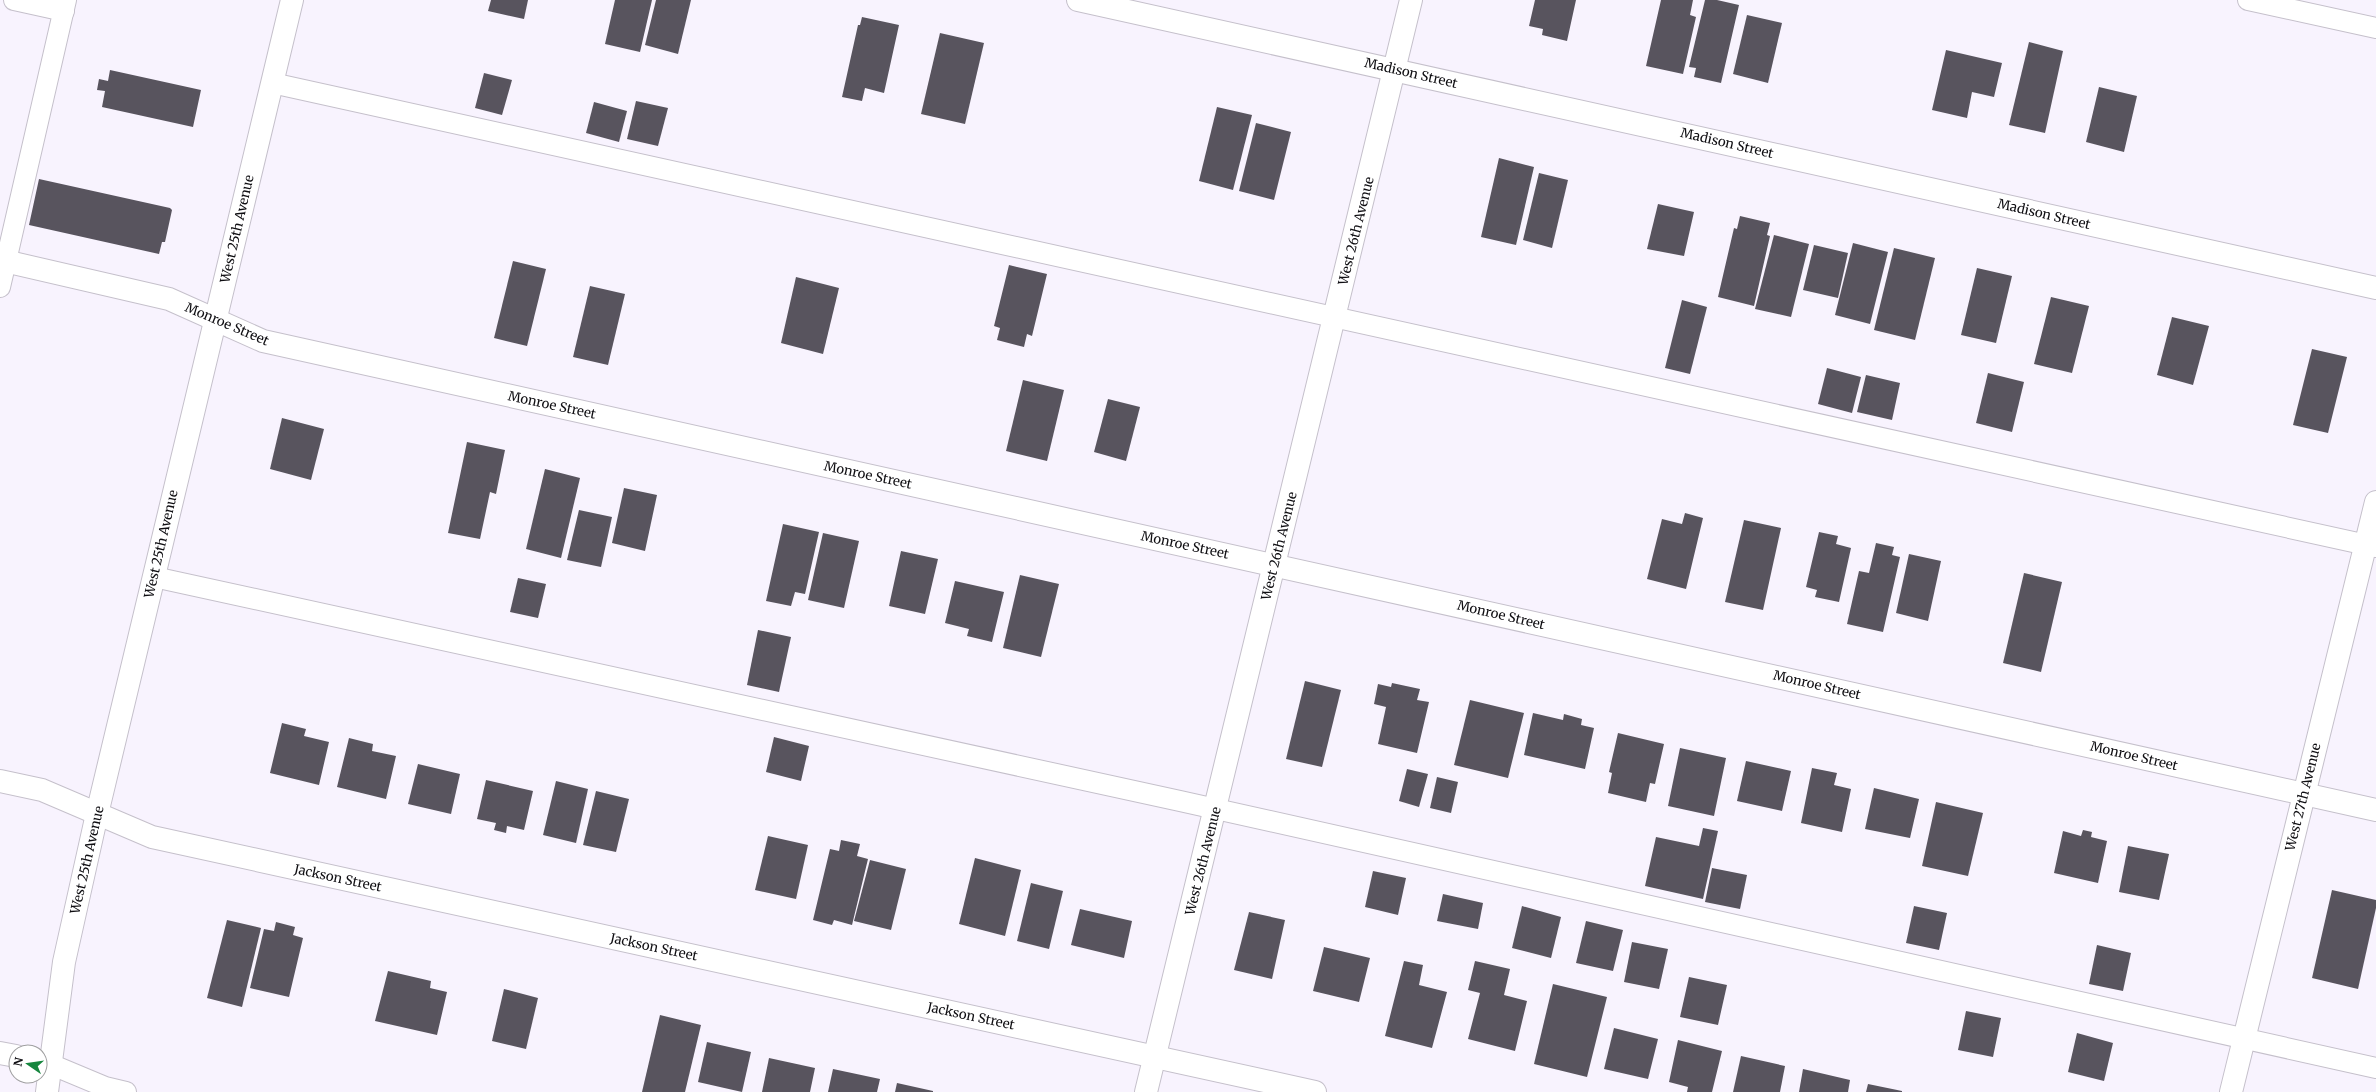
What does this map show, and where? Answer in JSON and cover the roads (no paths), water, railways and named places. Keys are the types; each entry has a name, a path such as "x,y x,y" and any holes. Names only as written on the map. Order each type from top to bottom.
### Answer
{"street":[{"name":"West 25th Avenue","path":"48,1047 64,962 97,814 292,0"},
{"name":"Madison Street","path":"1078,0 1395,69 2376,288"},
{"name":"West 26th Avenue","path":"1146,1092 1411,0"},
{"name":"Monroe Street","path":"3,260 169,299 263,341 277,345 1275,564 2376,810"},
{"name":"West 27th Avenue","path":"2231,1092 2303,794 2371,546 2376,502"},
{"name":"Jackson Street","path":"0,781 42,790 152,837 1315,1092"}],"lane":[{"path":"0,287 3,260 65,5 14,0"},
{"path":"2248,0 2376,28"},
{"path":"272,83 2371,546"},
{"path":"154,576 1215,809 2376,1068"},
{"path":"48,1064 99,1085 126,1092"}]}
